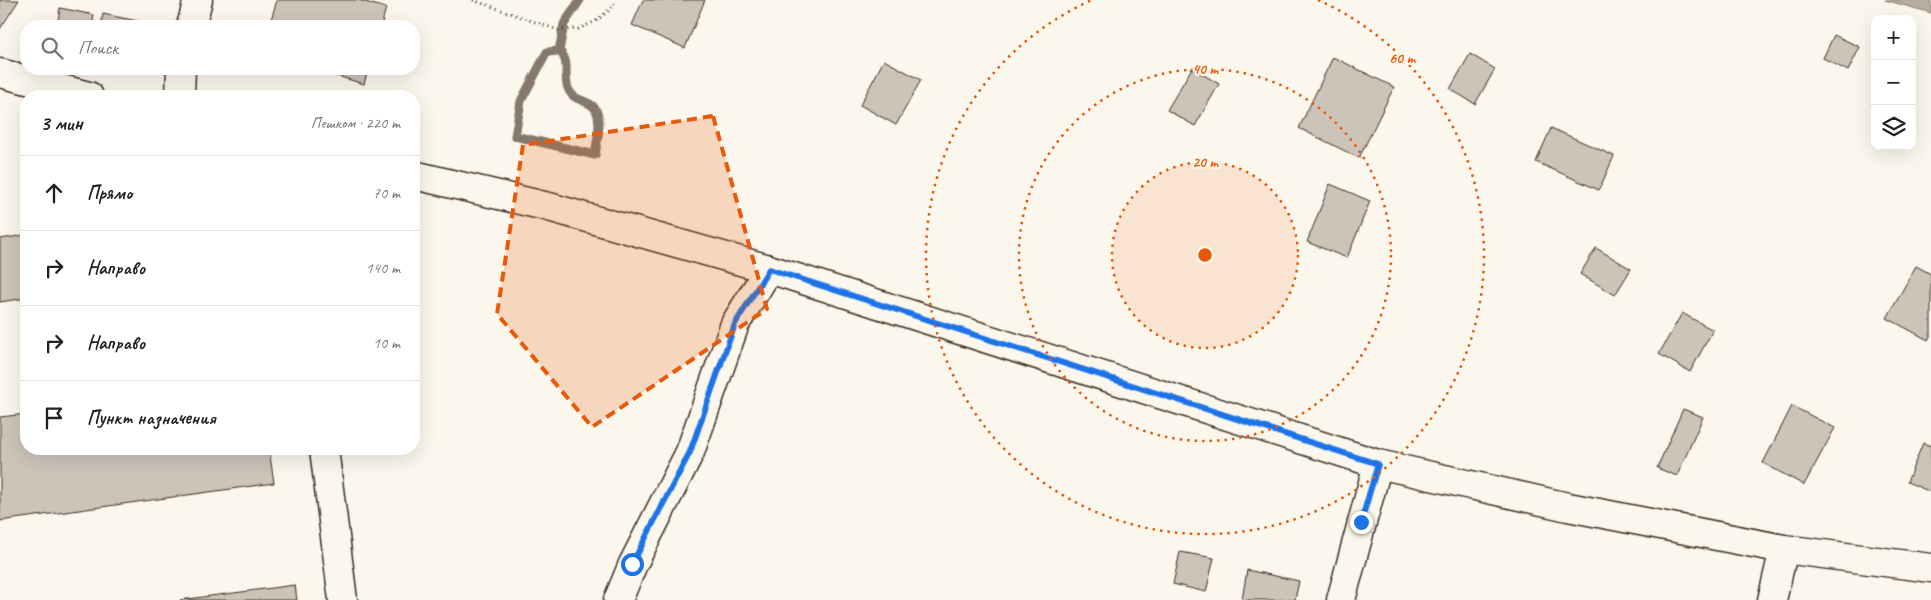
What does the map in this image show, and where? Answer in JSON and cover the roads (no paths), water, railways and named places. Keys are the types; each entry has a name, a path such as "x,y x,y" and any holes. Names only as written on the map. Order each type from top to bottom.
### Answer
{"street":[{"path":"193,20 198,0"},
{"path":"0,73 66,90"},
{"path":"180,90 181,75"},
{"path":"420,176 549,208 769,269 1378,464 1568,507 1784,549 1931,568"},
{"path":"618,600 632,564 690,452 735,324 769,269"},
{"path":"325,455 343,600"},
{"path":"1341,600 1378,464"},
{"path":"1772,600 1784,549"}],"waterway":[{"path":"559,51 564,24 580,0"},
{"path":"559,51 565,59 567,83 570,92 574,97 590,104 597,113 599,127 595,155 515,136 521,101 547,52 559,51"}]}
